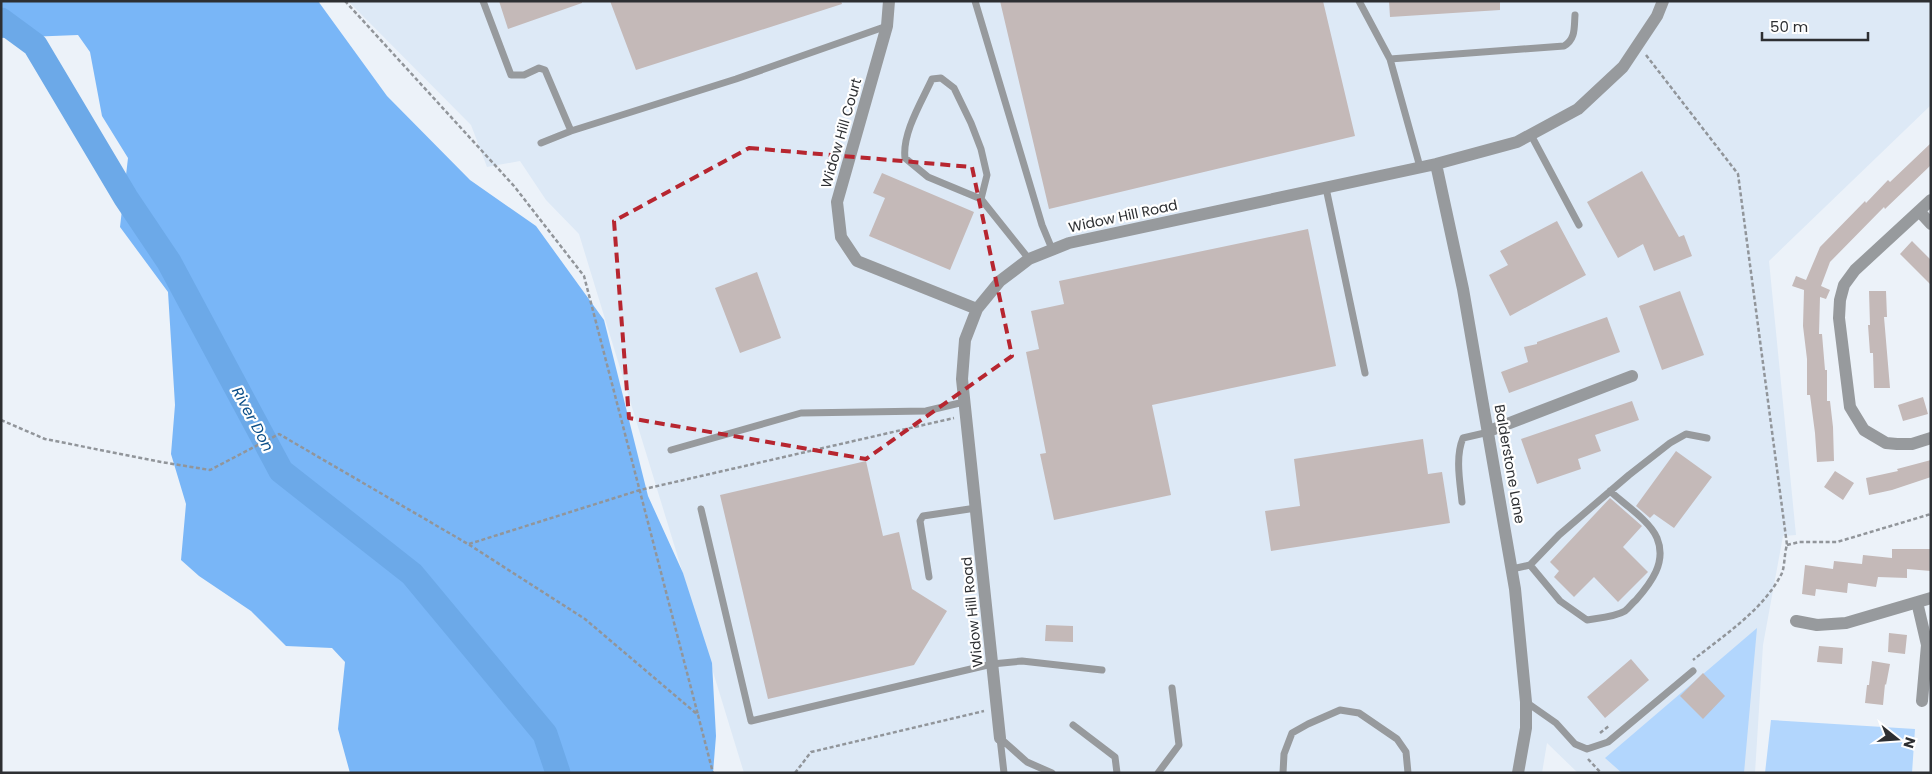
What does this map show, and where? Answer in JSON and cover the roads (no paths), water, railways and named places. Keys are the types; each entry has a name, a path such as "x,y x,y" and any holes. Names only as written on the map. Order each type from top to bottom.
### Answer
{"street":[{"name":"Widow Hill Court","path":"889,1 887,26 837,202 841,237 857,261 977,309"},
{"name":"Widow Hill Road","path":"1000,738 962,380 965,340 977,309 1000,281 1029,259 1068,242 1436,164 1518,142 1578,109 1623,67 1657,16 1663,1"},
{"name":"Balderstone Lane","path":"1436,164 1463,289 1512,569 1526,702 1526,728 1518,773"},
{"path":"1931,200 1855,270 1844,285 1840,300 1839,318 1850,407 1864,430 1875,438 1892,444 1912,444 1931,438"},
{"path":"1919,211 1931,224"},
{"path":"1489,432 1632,376"},
{"path":"1796,621 1816,625 1846,623 1931,598"},
{"path":"1917,602 1927,645 1922,701"}],"lane":[{"path":"483,1 511,75 524,75 539,68 545,70 571,131"},
{"path":"974,1 1042,225 1052,249"},
{"path":"1359,1 1390,59 1420,167"},
{"path":"1390,59 1564,46 1571,42 1574,35 1575,15"},
{"path":"541,143 571,131 736,79 887,26"},
{"path":"981,199 987,174 981,148 972,123 954,88 941,78 932,79 908,132 904,149 905,158 928,177 981,199 1029,259"},
{"path":"1531,135 1580,225"},
{"path":"1326,188 1365,373"},
{"path":"671,450 801,414 926,411 964,402"},
{"path":"1462,502 1460,445 1463,438 1489,432"},
{"path":"1512,569 1530,565 1560,535 1670,443 1686,434 1707,438"},
{"path":"1530,565 1560,601 1587,620 1625,611 1650,585 1659,566 1660,547 1656,536 1649,526 1610,492"},
{"path":"929,577 920,521 923,516 976,508"},
{"path":"701,509 751,721 992,664 1022,661 1102,670"},
{"path":"1526,702 1556,723 1575,744 1587,749 1608,742 1693,671"},
{"path":"1158,773 1179,745 1172,688"},
{"path":"1283,773 1284,754 1292,733 1340,710 1359,712 1398,739 1406,752 1408,773"},
{"path":"1073,725 1115,757 1117,773"},
{"path":"1000,738 1004,773"},
{"path":"1000,738 1027,762 1052,773"}],"waterway":[{"name":"River Don","path":"1,20 35,45 126,198 169,262 281,471 412,574 545,734 558,773"}]}
